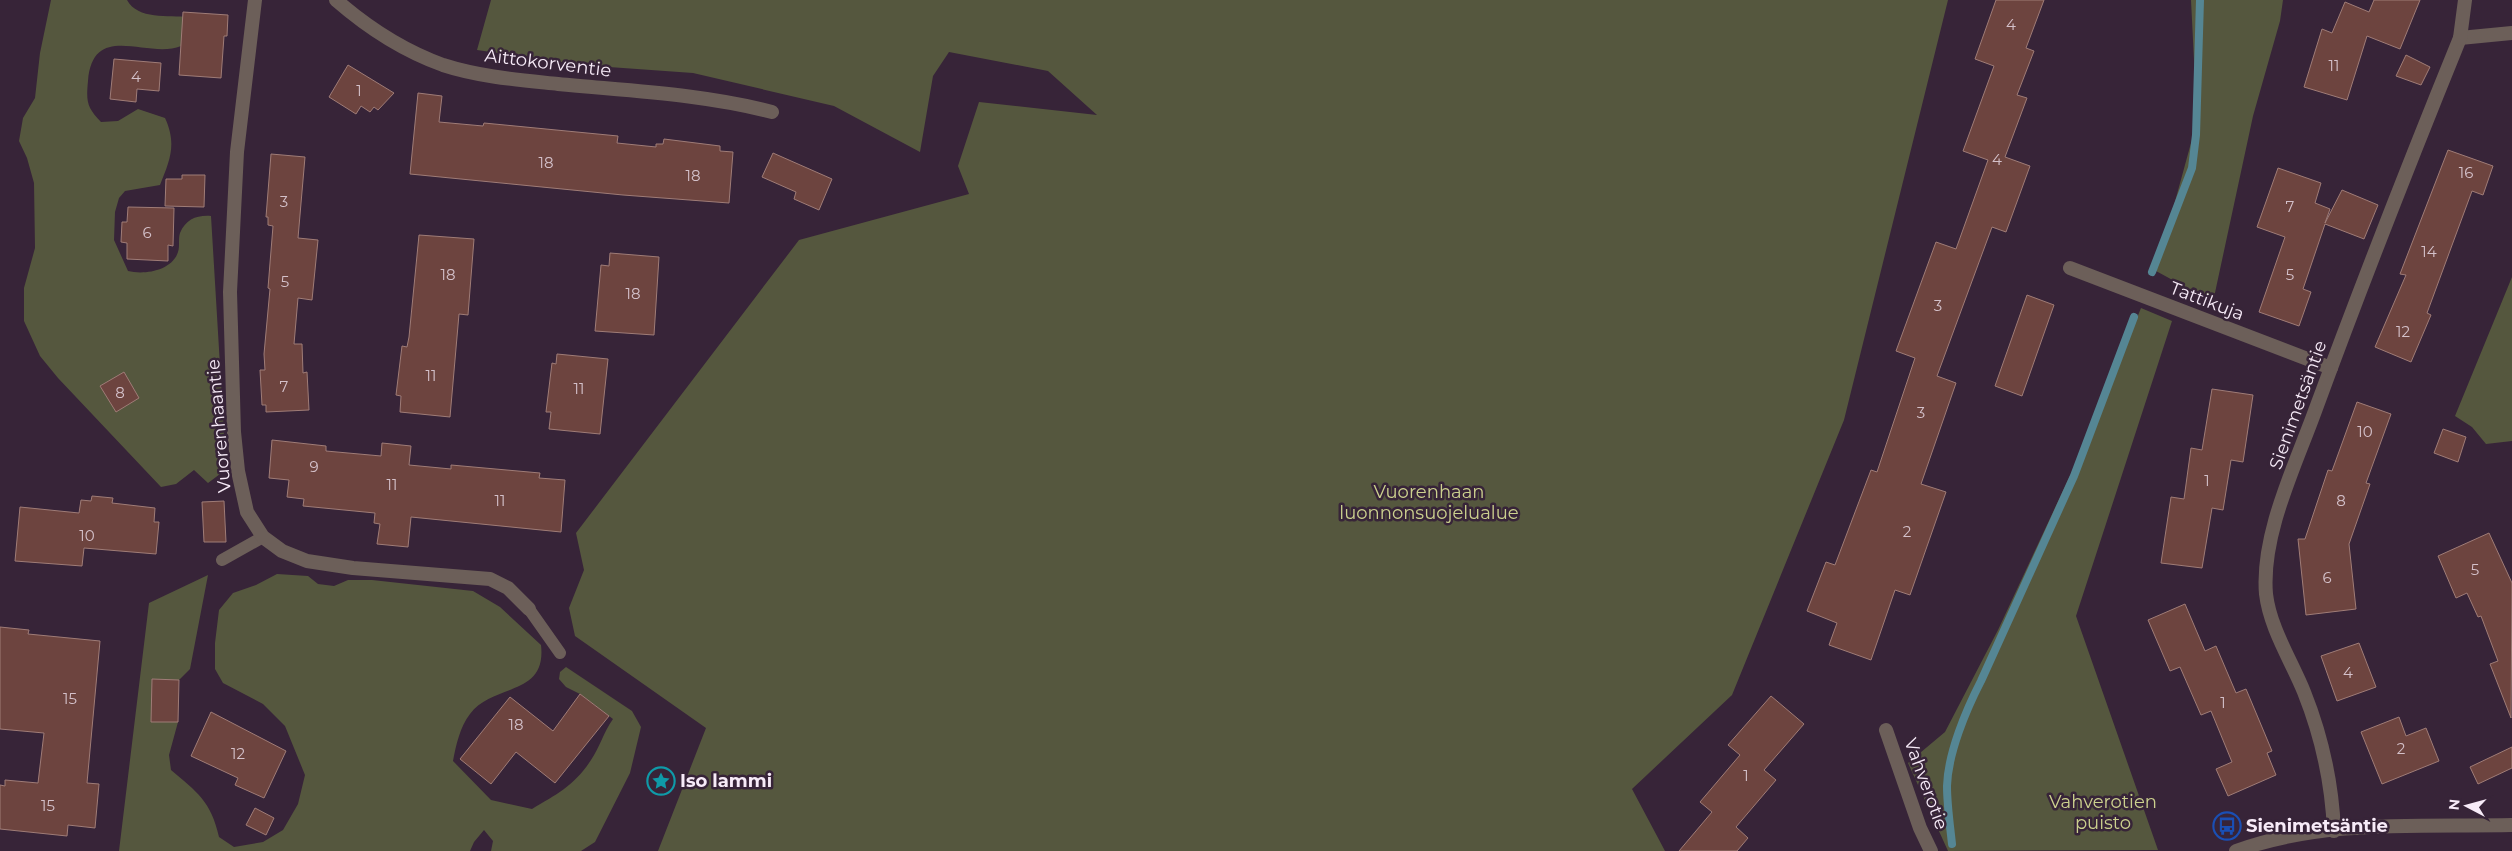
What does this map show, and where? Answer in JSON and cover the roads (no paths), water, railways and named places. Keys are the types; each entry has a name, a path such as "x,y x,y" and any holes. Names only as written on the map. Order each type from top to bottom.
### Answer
{"street":[{"name":"Vuorenhaantie","path":"255,0 237,152 230,292 234,432 238,471 246,512 263,537 282,551 307,561 353,568 490,579 508,588 529,609"},
{"name":"Aittokorventie","path":"336,0 386,36 417,55 472,73 730,102 772,112"},
{"name":"Sienimetsäntie","path":"2334,831 2332,791 2324,753 2304,693 2273,620 2266,594 2270,544 2280,506 2330,368 2460,38 2465,0"},
{"path":"2460,38 2512,33"},
{"name":"Tattikuja","path":"2070,268 2330,368"},
{"name":"Vahverotie","path":"1886,730 1920,828 1931,851"},
{"path":"2236,851 2251,849 2285,836 2356,828 2512,825"}],"lane":[{"path":"222,560 263,537"},
{"name":"Vuorenhaantie","path":"529,609 560,652"}],"waterway":[{"path":"2152,272 2192,168 2196,135 2200,0"},
{"path":"1952,844 1947,786 1954,746 1970,705 2074,476 2134,317"}],"place":[{"name":"Iso lammi","path":"661,781"},
{"name":"Sienimetsäntie","path":"2227,826"}],"park label":[{"name":"Vuorenhaan luonnonsuojelualue","path":"1429,502"},
{"name":"Vahverotien puisto","path":"2103,812"}]}
